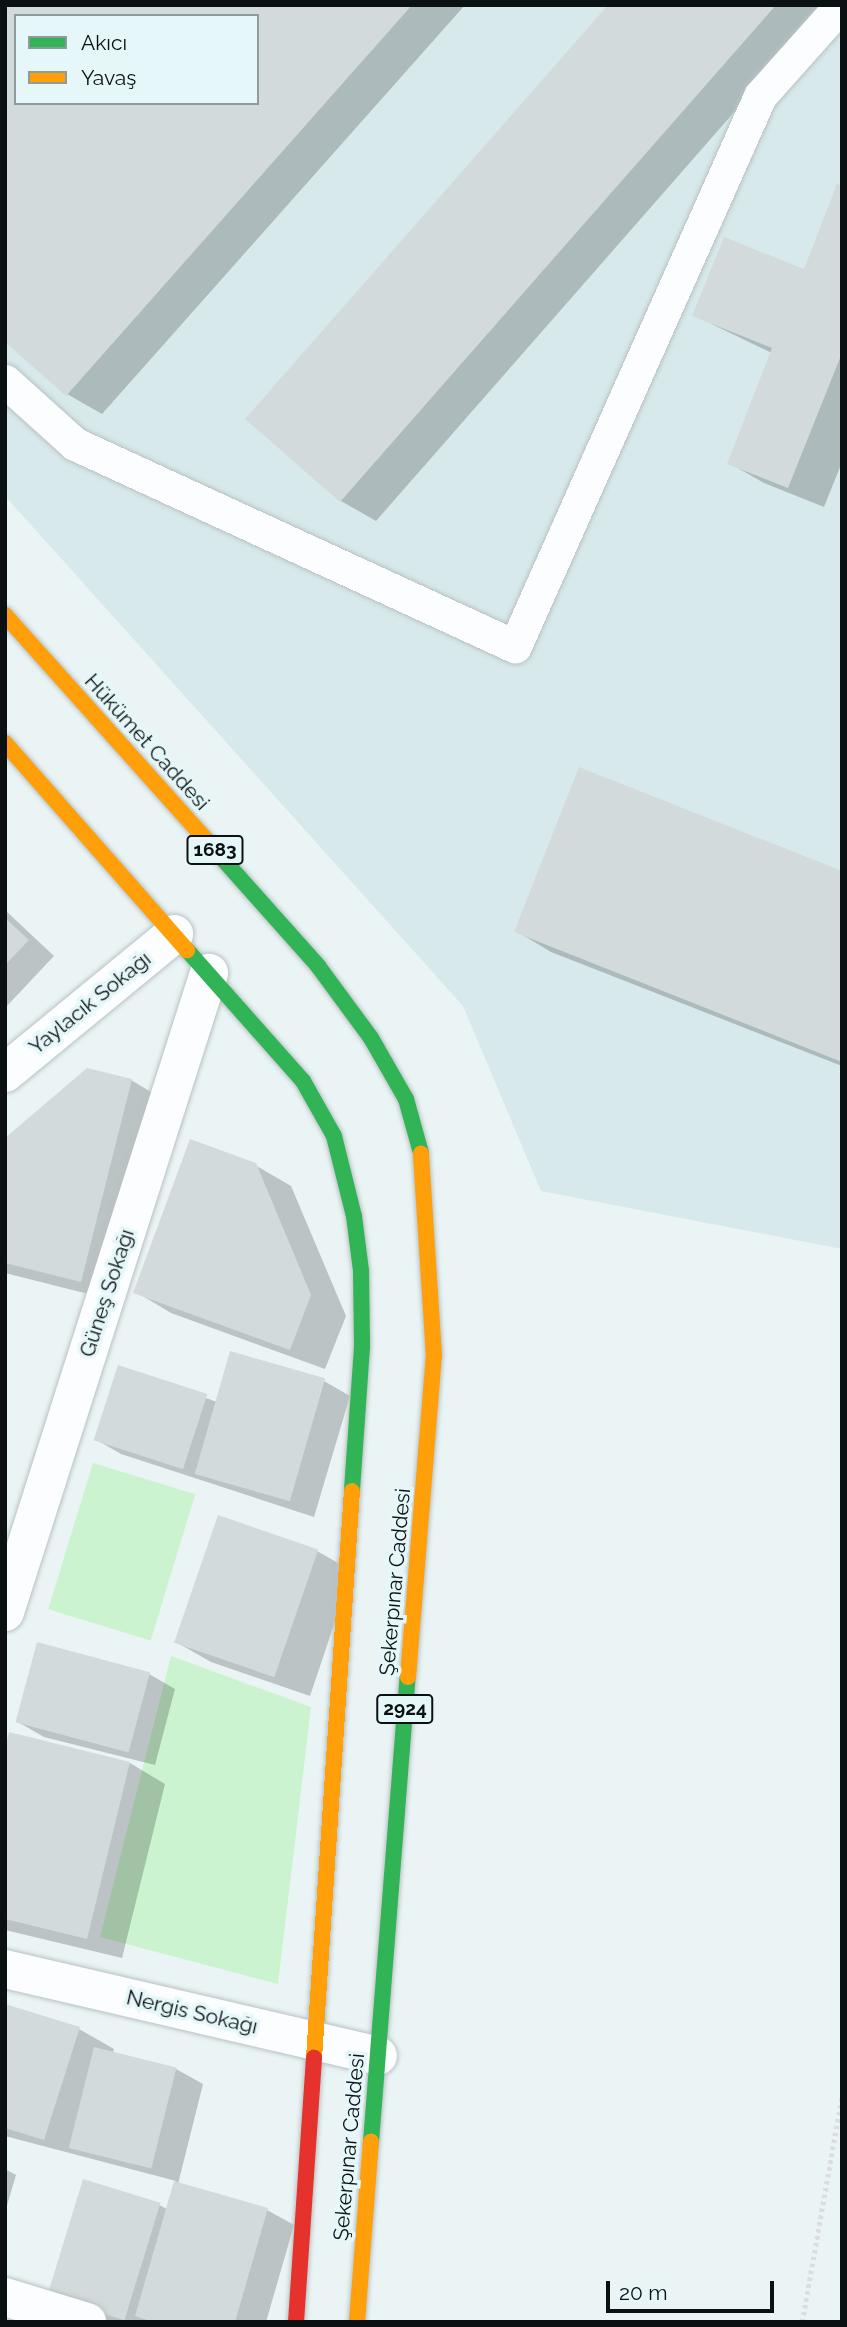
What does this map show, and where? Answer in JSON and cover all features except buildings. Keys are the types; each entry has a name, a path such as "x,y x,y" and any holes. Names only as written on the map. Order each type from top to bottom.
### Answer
{"main road":[{"name":"Hükümet Caddesi","path":"5,615 318,966 371,1038 406,1099"},
{"path":"5,743 209,973"},
{"name":"Şekerpınar Caddesi","path":"209,973 303,1081 334,1136 355,1227 362,1347 296,2322"},
{"name":"Şekerpınar Caddesi","path":"357,2322 434,1356 431,1248 423,1162 406,1099"}],"street":[{"name":"Yaylacık Sokağı","path":"5,1073 174,934"},
{"name":"Güneş Sokağı","path":"5,1612 209,973"},
{"name":"Nergis Sokağı","path":"5,1969 378,2056"},
{"path":"5,2297 87,2322"}],"lane":[{"path":"5,381 75,444 515,646 760,96 841,5"}],"path":[{"path":"802,2322 842,2094"}],"shaded area":[{"path":"5,5 842,5 842,1249 541,1191 463,1006 5,496"}],"green space":[{"path":"93,1463 195,1494 151,1641 48,1609"},
{"path":"171,1656 311,1707 278,1984 100,1937"}],"traffic: fast":[{"path":"205,839 318,966 371,1038 406,1099 421,1153"},
{"path":"187,950 303,1081 334,1136 354,1216 361,1271 362,1347 352,1491"},
{"path":"371,2142 408,1677"}],"traffic: slow":[{"path":"5,615 205,839"},
{"path":"5,743 187,950"},
{"path":"408,1677 434,1356 421,1153"},
{"path":"314,2058 352,1491"},
{"path":"357,2322 371,2142"}],"traffic: jam":[{"path":"296,2322 314,2058"}]}
